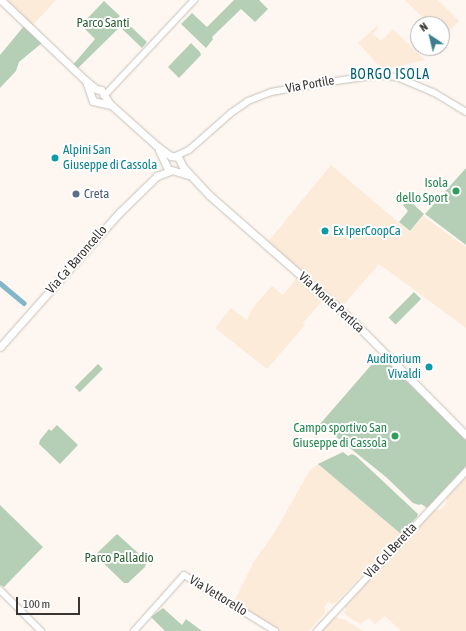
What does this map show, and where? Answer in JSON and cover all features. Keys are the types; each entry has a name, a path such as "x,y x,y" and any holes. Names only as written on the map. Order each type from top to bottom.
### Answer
{"main road":[{"name":"Via Monte Pertica","path":"1,0 112,106 157,146 177,160 191,176 358,326 466,435"},
{"path":"157,146 165,163 173,171 177,160"},
{"name":"Via Ca' Baroncello","path":"0,347 100,232 136,194 157,176 165,163 177,160"},
{"name":"Via Monte Pertica","path":"173,171 191,176"},
{"name":"Via Ca' Baroncello","path":"157,176 173,171"}],"street":[{"path":"99,94 121,77 194,0"},
{"name":"Via Portile","path":"177,160 230,113 252,99 277,91 358,77 377,75 397,77 433,92 466,112"},
{"name":"Via Col Beretta","path":"317,631 466,472"},
{"name":"Via Vettorello","path":"134,631 184,575 275,631"},
{"path":"0,590 41,631"}],"shaded area":[{"path":"3,0 56,0 32,26"},
{"path":"405,0 438,0 459,21 450,30 450,16 421,16"},
{"path":"377,26 379,27 373,34 381,41 393,29 410,45 410,56 421,56 425,60 383,70 358,43"},
{"path":"331,165 410,232 423,216 466,247 466,328 379,264 341,308 267,243"},
{"path":"298,276 324,299 303,323 305,325 267,369 215,328 231,308 247,320 253,307 272,286 283,295"},
{"path":"318,464 401,534 337,601 333,604 328,602 325,606 325,613 309,631 279,631 233,604 254,561 273,535 310,470"},
{"path":"466,477 466,631 401,631 385,616 375,624 369,618 361,624 348,617 344,612 346,610 344,604 432,510 440,510 446,504 447,497"},
{"path":"332,616 345,620 363,631 316,631"}],"green space":[{"path":"234,0 259,0 268,9 255,22 241,9 212,37 213,39 206,48 181,24 192,13 207,27"},
{"name":"Parco Santi","path":"104,1 120,16 118,18 119,21 124,20 147,42 142,48 120,27 76,70 72,66 95,39 81,25"},
{"path":"24,26 42,43 19,62 16,71 0,88 0,55"},
{"path":"191,43 201,55 179,78 168,67"},
{"name":"Isola dello Sport","path":"466,168 466,245 425,214"},
{"path":"409,200 424,214 410,231 399,222 408,211 403,205"},
{"path":"414,292 421,299 396,325 389,317"},
{"name":"Campo sportivo San Giuseppe di Cassola","path":"384,359 466,440 466,466 427,508 421,504 419,505 413,503 386,477 320,424 373,363 380,363"},
{"path":"98,364 103,369 80,392 75,387"},
{"path":"57,425 78,445 60,464 39,444 40,440 49,429 51,431"},
{"path":"343,452 348,456 352,454 356,456 418,514 401,534 318,464"},
{"path":"0,505 43,547 4,587 0,585"},
{"name":"Parco Palladio","path":"117,534 147,561 145,567 128,583 124,583 95,555"},
{"path":"163,608 182,625 186,619 202,631 165,631 151,617"}],"waterway":[{"path":"0,283 24,303"}],"place":[{"name":"Alpini San Giuseppe di Cassola","path":"55,158"},
{"name":"Isola dello Sport","path":"456,191"},
{"name":"Creta","path":"76,194"},
{"name":"Ex IperCoopCa","path":"325,231"},
{"name":"Auditorium Vivaldi","path":"429,367"},
{"name":"Campo sportivo San Giuseppe di Cassola","path":"395,436"}],"district":[{"name":"BORGO ISOLA","path":"390,74"}]}
